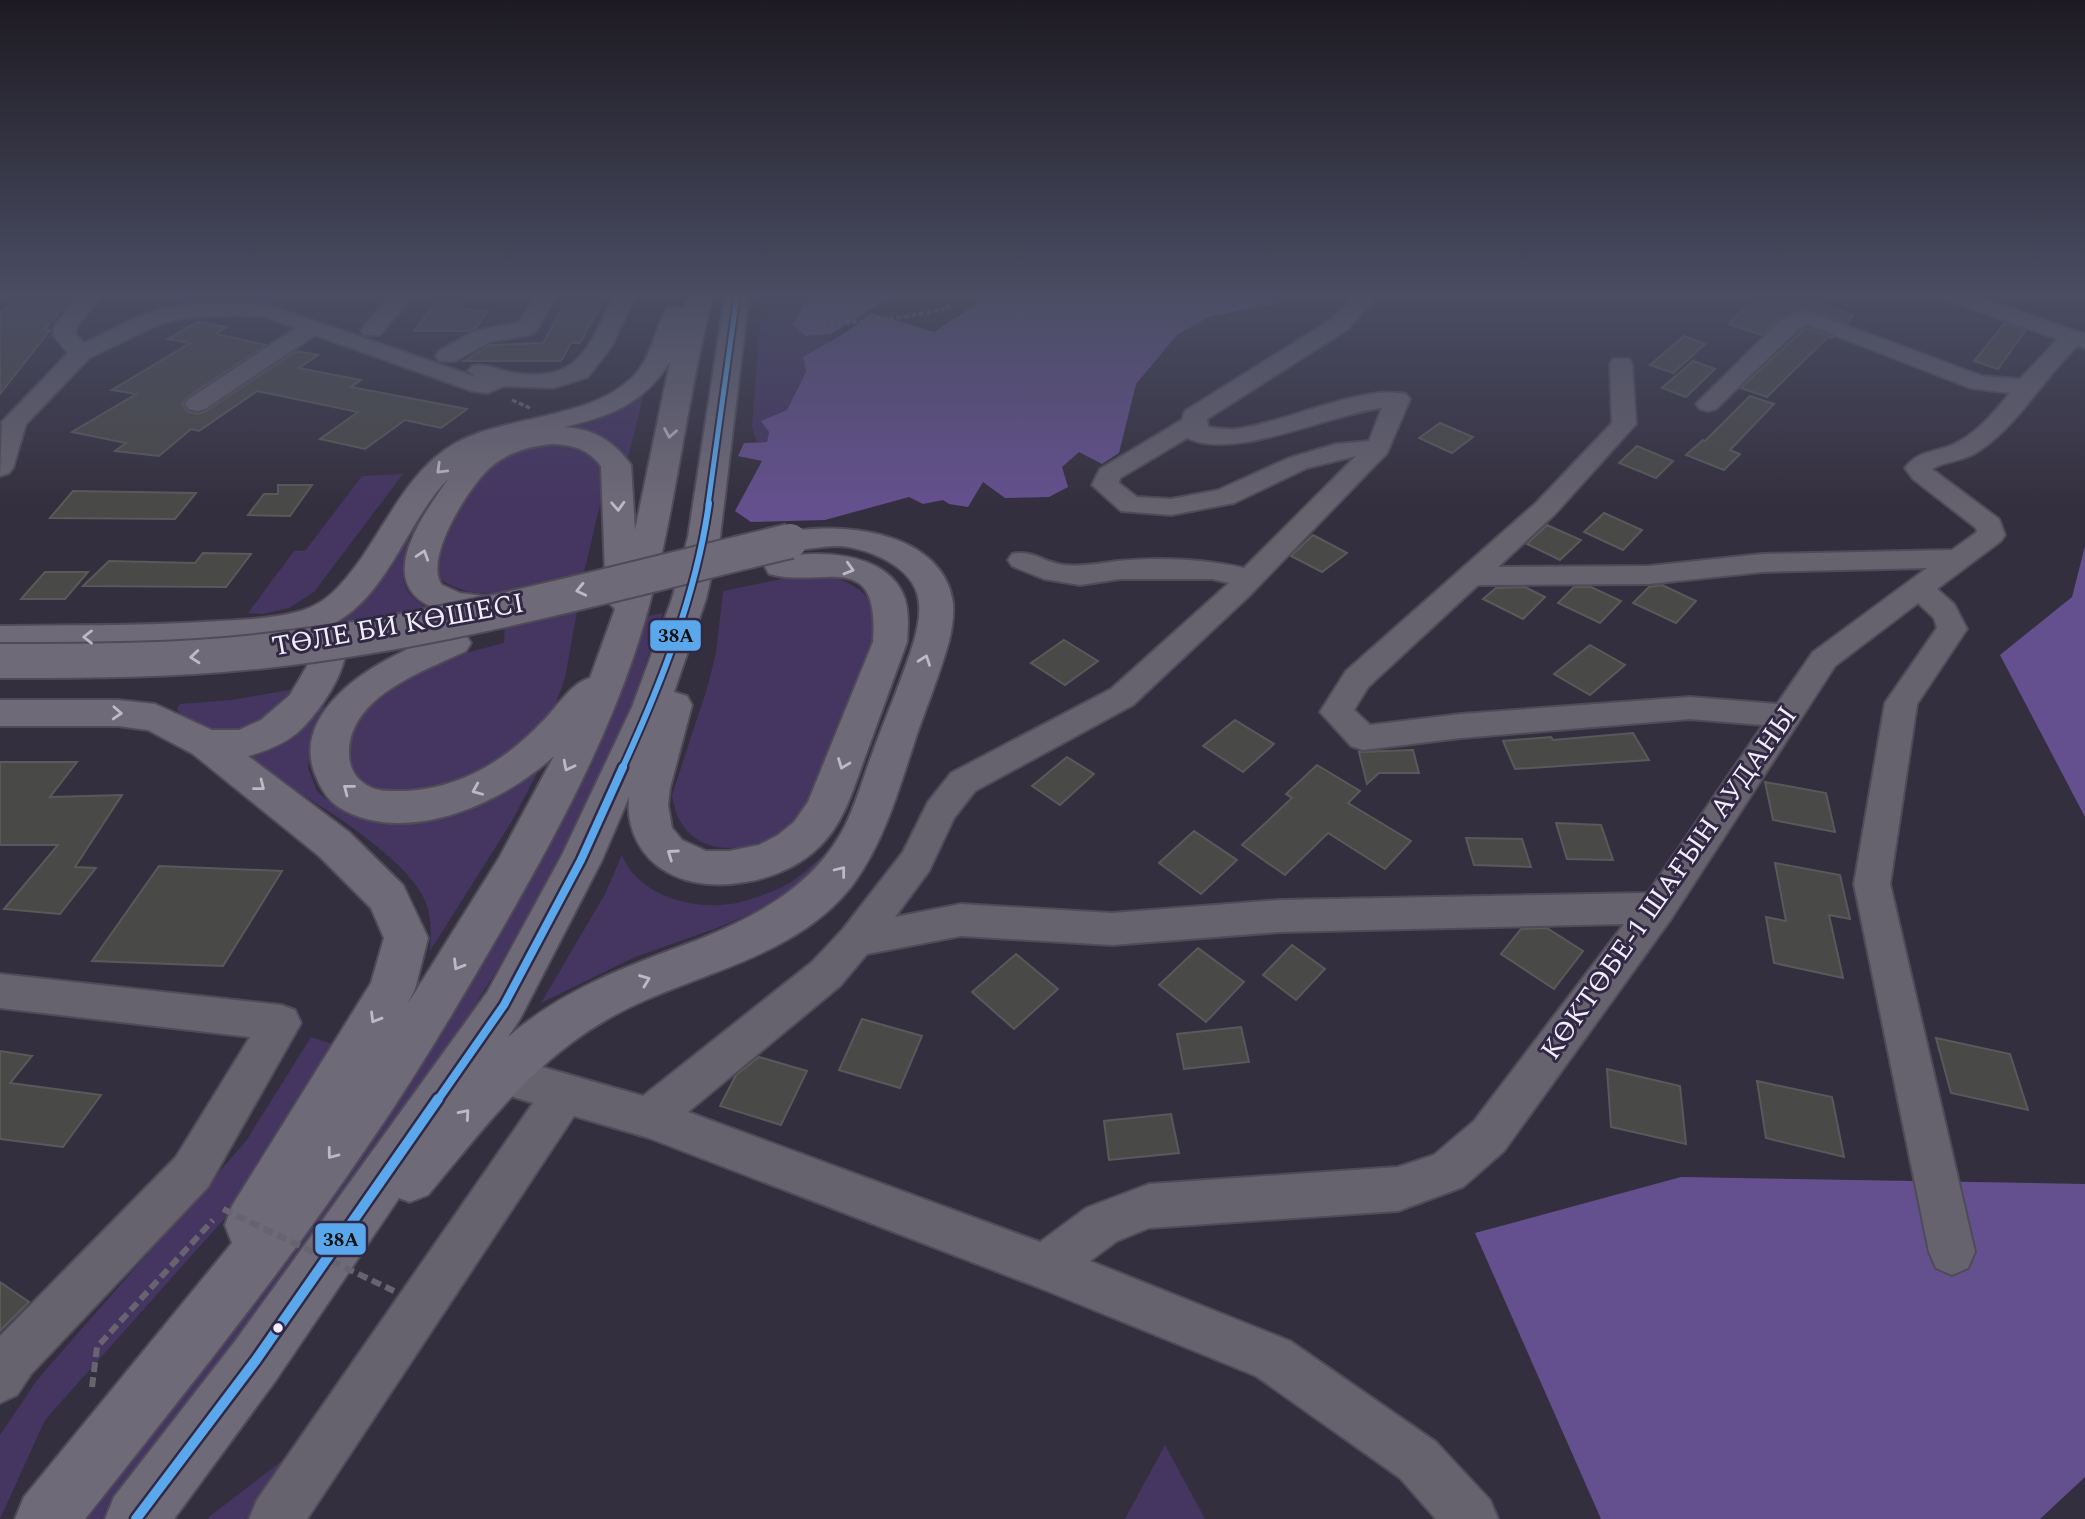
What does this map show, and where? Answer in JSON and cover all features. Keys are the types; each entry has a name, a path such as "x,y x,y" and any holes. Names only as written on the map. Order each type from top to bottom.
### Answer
{"main road":[{"path":"0,638 133,637 278,627 303,622 341,605 380,558 431,479 461,452 503,433 583,415 629,392 654,366"},
{"path":"46,1519 157,1383 336,1149 432,1007 525,854 588,728 620,648 649,544 684,366"},
{"path":"136,1519 276,1332 482,1069 504,1005 581,860 650,707 689,599 704,537 727,366"},
{"path":"454,643 403,665 369,687 345,710 332,734 328,754 332,776 350,793 378,806 412,807 449,801 486,786 515,767 542,744 588,696 620,648 616,465 609,452 596,443 573,437 551,436 502,447 481,459 466,474 432,531 421,555 418,571 424,586 440,598 473,606 504,608"},
{"path":"482,1069 540,1038 585,1007 636,983 755,937 797,913 829,885 851,858 930,646 936,602 929,583 912,563 864,540 840,537 786,554"},
{"path":"689,599 690,629 683,677 650,786 649,810 653,834 666,852 688,864 721,869 754,865 782,853 806,835 825,811 890,642 894,619 884,589 870,576 850,568 786,554"},
{"name":"ТӨЛЕ БИ КӨШЕСІ","path":"0,661 192,658 369,635 786,554"},
{"name":"ТӨЛЕ БИ КӨШЕСІ","path":"0,687 207,681 289,672 454,643 786,554"},
{"path":"206,744 239,744 266,735 289,720 304,705 324,668 329,647 325,637 307,629 278,627"},
{"path":"0,713 118,713 155,717 206,744 334,844 388,897 407,937 392,989 157,1383"}],"street":[{"path":"0,468 14,422 68,366"},
{"path":"197,404 254,366"},
{"path":"421,366 472,384 488,386 498,379"},
{"path":"469,366 498,379 532,382 563,379 581,372 587,366"},
{"path":"649,1118 826,974 856,940 916,861 940,811 963,782 1122,698 1250,578 1378,448 1398,399 1370,402 1235,437 1197,433 1194,416 1274,366"},
{"path":"1621,366 1623,424 1546,508 1357,679 1336,712 1363,738 1461,726 1690,708 1787,716"},
{"path":"1708,404 1747,366"},
{"path":"1934,366 1978,383 2027,387"},
{"name":"КӨКТӨБЕ-1 ШАҒЫН АУДАНЫ","path":"1045,1267 1102,1224 1149,1206 1398,1189 1447,1172 1489,1136 1658,908 1824,659 1991,535 1989,525 1922,474 1918,468 1924,462 1967,448 1998,423 2027,387 2052,366"},
{"path":"1195,423 1109,474 1105,485 1130,505 1171,507 1225,496 1309,459 1345,449 1378,448"},
{"path":"1471,576 1649,575 1762,564 1958,559"},
{"path":"1022,560 1055,573 1080,576 1121,570 1212,570 1250,578"},
{"path":"1918,589 1940,606 1948,616 1952,629 1901,702 1872,884 1952,1252"},
{"path":"856,940 961,920 1112,929 1280,916 1658,908"},
{"path":"0,990 281,1023 192,1172 14,1357 0,1378"},
{"path":"482,1069 649,1118 1045,1267 1273,1358 1419,1460 1471,1519"},
{"path":"276,1519 564,1094"}],"path":[{"path":"92,1387 97,1346 223,1209 394,1290"}],"shaded area":[{"path":"757,366 805,366 806,372 787,410 761,421 769,432 767,442 757,442 752,428"},
{"path":"805,366 1151,366 1136,384 1119,453 1102,464 1079,452 1062,467 1068,487 1049,497 1005,498 983,482 968,507 949,504 943,500 923,504 909,497 825,520 751,522 735,511 762,461 738,456 744,443 767,442 769,432 761,421 787,410 806,372"},
{"path":"645,389 626,466 617,445 598,436 558,429 604,415"},
{"path":"573,443 599,455 606,480 584,572 565,678 549,722 482,781 392,796 368,786 352,770 349,752 352,731 362,711 402,678 450,657 504,643 506,593 469,592 436,576 435,559 438,548 453,518 473,487 504,455 529,446"},
{"path":"403,474 314,592 289,608 263,614 248,613 294,551 305,551 362,476"},
{"path":"412,529 404,564 405,585 418,602 431,609 333,625 333,622 374,585"},
{"path":"2085,546 2085,817 2000,655 2072,597"},
{"path":"824,574 850,584 865,595 871,602 876,620 858,687 834,750 802,813 786,828 747,846 726,848 707,844 691,835 679,818 672,795 716,653 723,591 800,575"},
{"path":"663,613 612,760 497,970 391,1139 111,1519 83,1519 371,1133 481,965 594,759 648,616"},
{"path":"301,688 266,718 242,731 215,731 185,718 177,708 180,704 231,700"},
{"path":"326,694 322,722 311,748 308,768 317,791 334,806 364,817 545,758 512,821 430,951 430,921 426,903 414,883 395,862 341,820 234,752"},
{"path":"825,854 815,873 762,909 635,957 541,1003 605,894 622,855 641,881 655,891 687,902 721,905 748,900 782,887"},
{"path":"311,1037 335,1045 234,1208 45,1420 0,1519 0,1435 37,1380 246,1141"},
{"path":"1681,1177 2085,1184 2085,1477 2040,1519 1601,1519 1475,1233"},
{"path":"1165,1445 1205,1519 1125,1519"},
{"path":"291,1454 260,1519 208,1519 210,1516"}],"building":[{"path":"0,366 22,366 0,394"},
{"path":"152,366 235,366 188,397 182,404 188,412 198,414 274,366 302,366 299,368 361,380 351,387 467,409 441,428 405,420 365,449 320,439 358,412 257,391 199,431 191,429 159,456 115,451 126,443 72,432 136,394 112,390"},
{"path":"1653,366 1681,366 1673,373"},
{"path":"1687,366 1706,366 1715,369 1686,397 1662,388"},
{"path":"1765,366 1799,366 1767,397 1741,388"},
{"path":"1750,396 1774,404 1730,450 1740,454 1724,470 1686,455 1705,441"},
{"path":"1440,423 1473,437 1452,453 1419,438"},
{"path":"1637,446 1673,461 1656,478 1619,463"},
{"path":"278,485 312,485 290,516 248,515 264,494 278,494"},
{"path":"73,491 196,493 175,519 50,518"},
{"path":"1604,513 1642,530 1623,550 1584,532"},
{"path":"1547,525 1581,540 1560,560 1527,544"},
{"path":"1313,535 1347,553 1322,572 1291,556"},
{"path":"203,553 251,554 226,587 83,586 109,561 195,563"},
{"path":"45,572 88,572 65,599 21,599"},
{"path":"1662,585 1696,601 1676,623 1633,603 1649,587"},
{"path":"1525,587 1545,597 1523,619 1483,599 1496,588"},
{"path":"1574,587 1591,587 1621,601 1600,623 1558,603"},
{"path":"1064,640 1098,661 1065,685 1031,663"},
{"path":"1590,645 1625,665 1590,695 1554,674"},
{"path":"1235,720 1274,744 1243,772 1203,746"},
{"path":"1633,733 1649,760 1515,769 1503,741 1551,737 1553,740"},
{"path":"1413,750 1419,773 1379,773 1367,784 1359,752"},
{"path":"1067,757 1094,774 1060,805 1032,786"},
{"path":"0,762 77,762 50,797 122,795 75,867 96,868 60,914 4,909 58,845 0,845"},
{"path":"1317,765 1360,791 1348,803 1411,841 1385,869 1328,833 1285,875 1242,845 1292,798 1286,794"},
{"path":"1765,782 1826,793 1835,832 1773,820"},
{"path":"1556,823 1601,825 1613,860 1567,859"},
{"path":"1194,831 1237,860 1201,894 1159,863"},
{"path":"1466,838 1522,839 1531,867 1474,865"},
{"path":"1775,863 1840,875 1850,919 1829,915 1843,978 1774,963 1766,917 1786,921"},
{"path":"159,866 282,871 223,966 92,961"},
{"path":"1547,928 1583,951 1554,989 1501,954 1521,929"},
{"path":"1292,945 1325,969 1296,1000 1263,975"},
{"path":"1198,948 1244,982 1206,1022 1159,985"},
{"path":"1016,954 1058,989 1014,1029 972,992"},
{"path":"862,1019 922,1036 900,1088 839,1070"},
{"path":"1241,1027 1249,1062 1184,1069 1177,1034"},
{"path":"1936,1038 2010,1054 2028,1110 1951,1093"},
{"path":"0,1051 32,1056 10,1083 101,1095 63,1147 0,1139"},
{"path":"759,1057 807,1071 781,1125 720,1106 736,1075"},
{"path":"1607,1069 1680,1086 1686,1144 1611,1127"},
{"path":"1757,1081 1832,1097 1844,1157 1766,1138"},
{"path":"1171,1114 1179,1153 1109,1160 1104,1121"},
{"path":"0,1282 29,1302 0,1331"}],"transit line":[{"name":"38А","path":"136,1519 256,1360 504,1005 581,860 650,707 689,599 704,537 727,366"}]}
